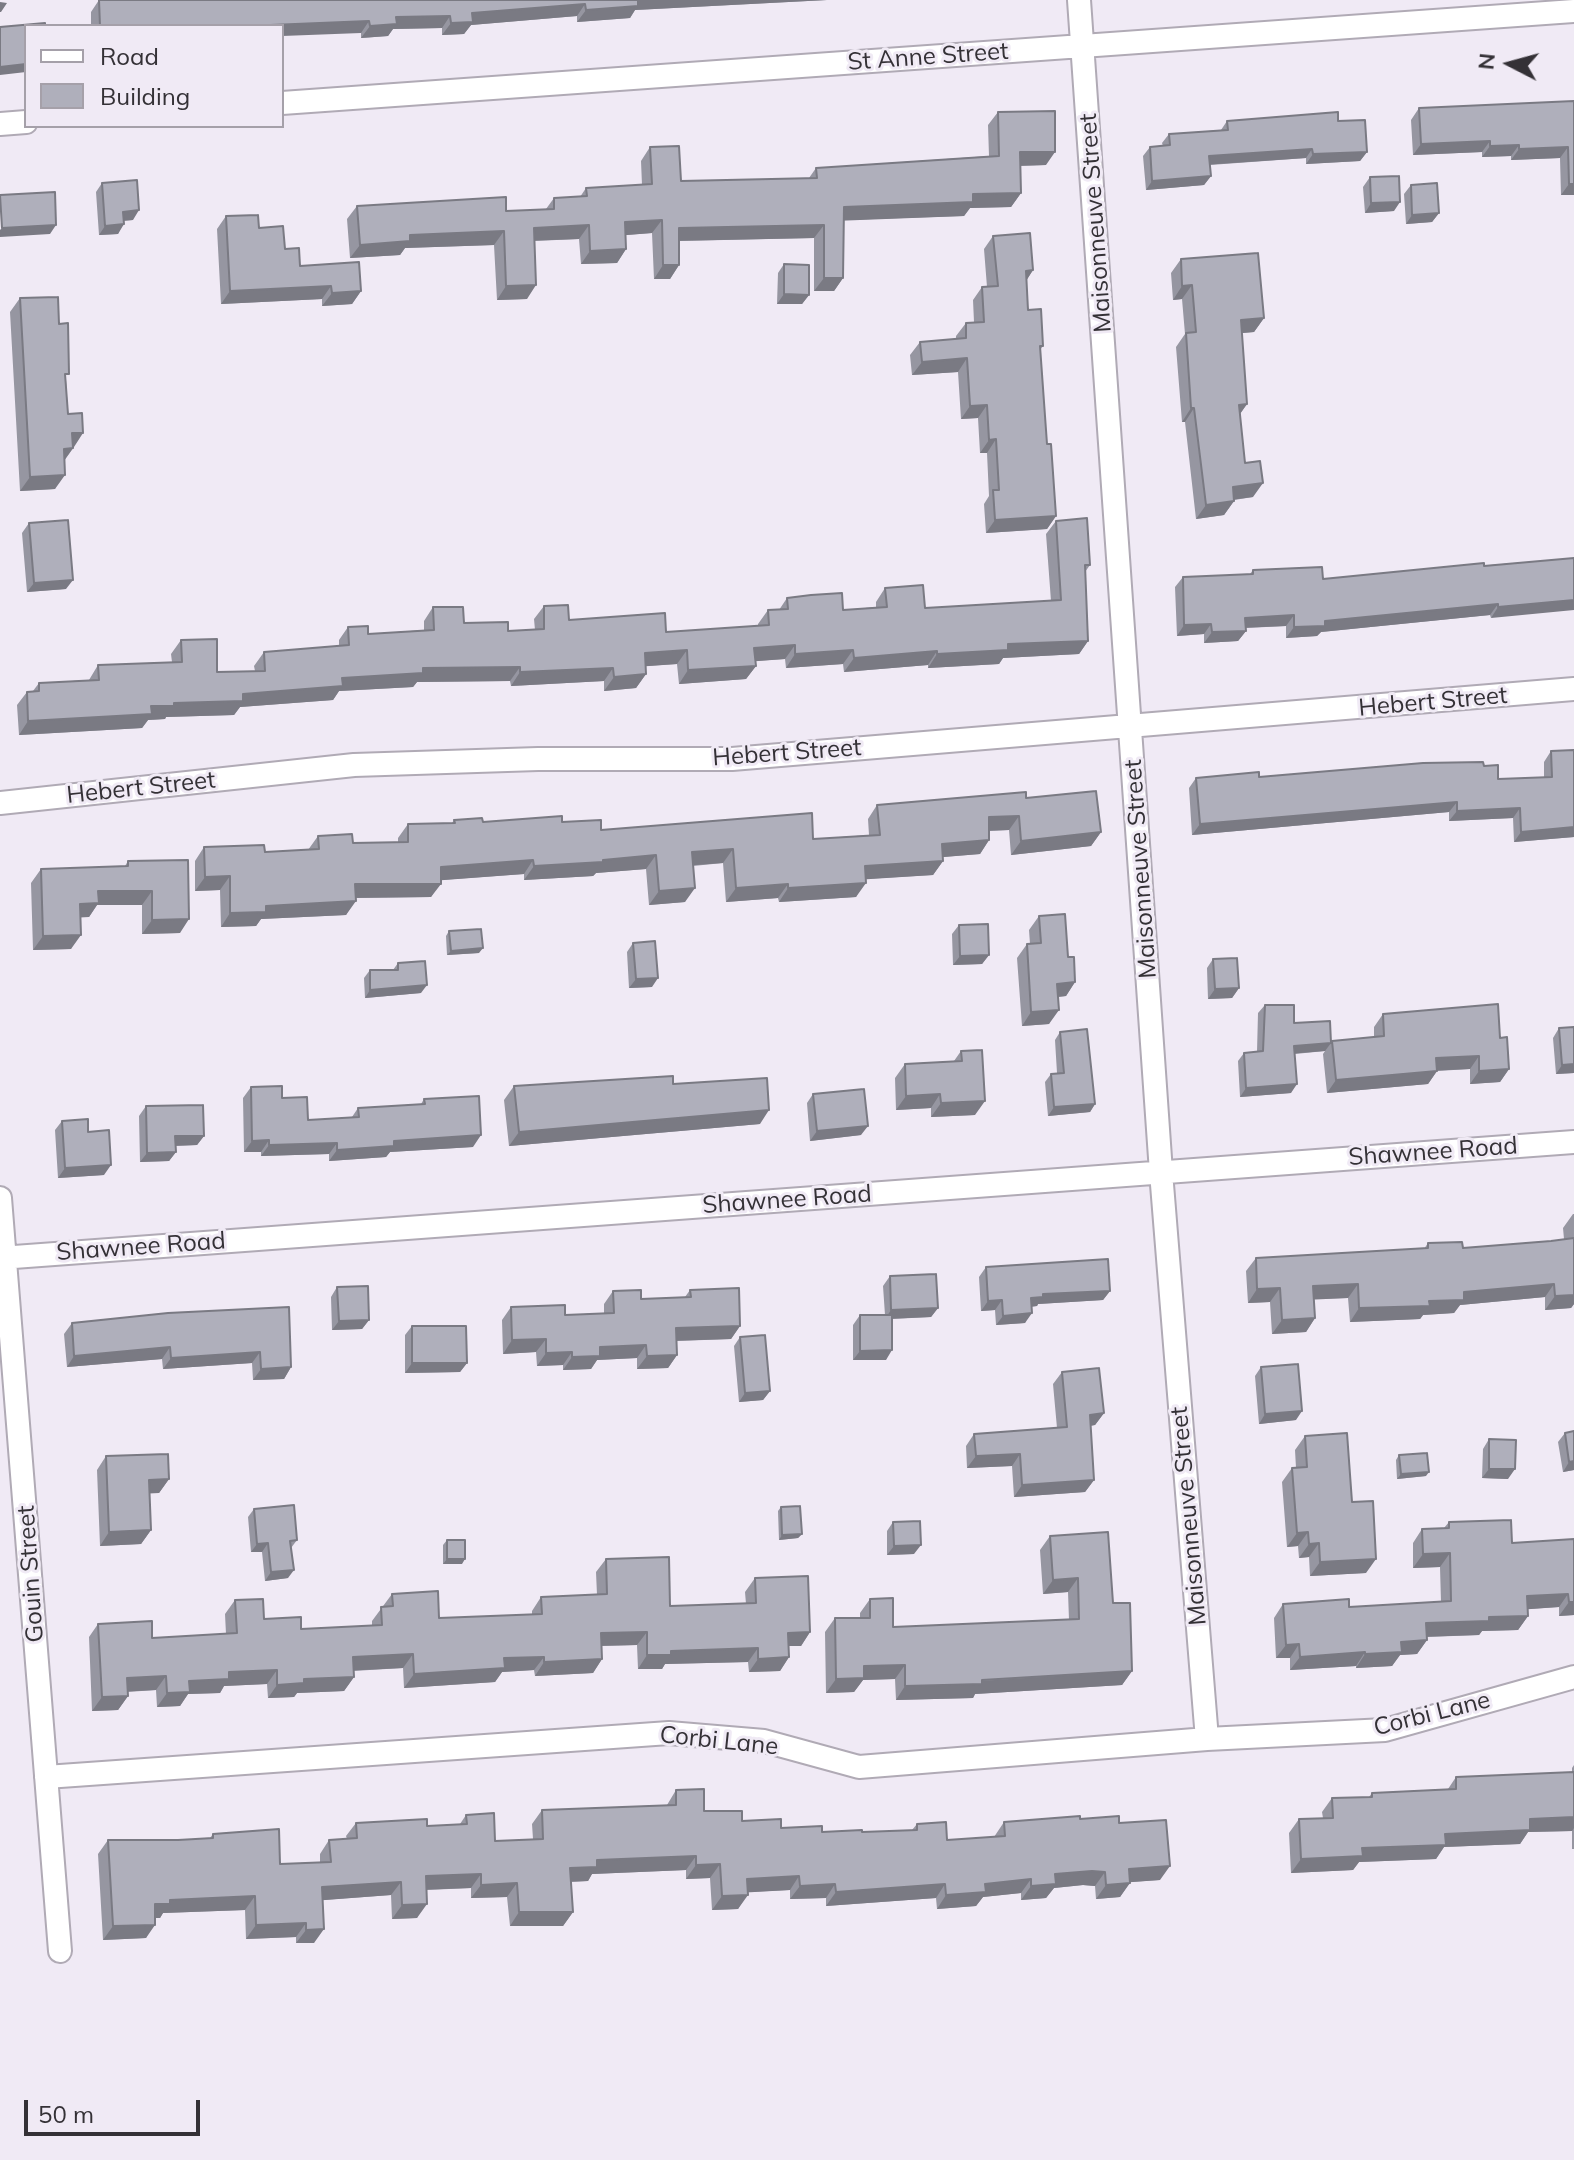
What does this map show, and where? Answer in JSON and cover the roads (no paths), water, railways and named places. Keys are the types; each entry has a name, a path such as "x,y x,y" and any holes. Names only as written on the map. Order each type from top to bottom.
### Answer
{"street":[{"name":"Maisonneuve Street","path":"1079,0 1161,1172 1207,1739"},
{"name":"St Anne Street","path":"284,103 1574,11"},
{"path":"0,124 24,122"},
{"name":"Hebert Street","path":"0,803 354,765 538,759 732,759 1574,689"},
{"name":"Shawnee Road","path":"3,1257 1574,1142"},
{"name":"Gouin Street","path":"0,1198 60,1951"},
{"name":"Corbi Lane","path":"46,1777 669,1733 764,1741 859,1767 1207,1739 1385,1730 1574,1677"}]}
